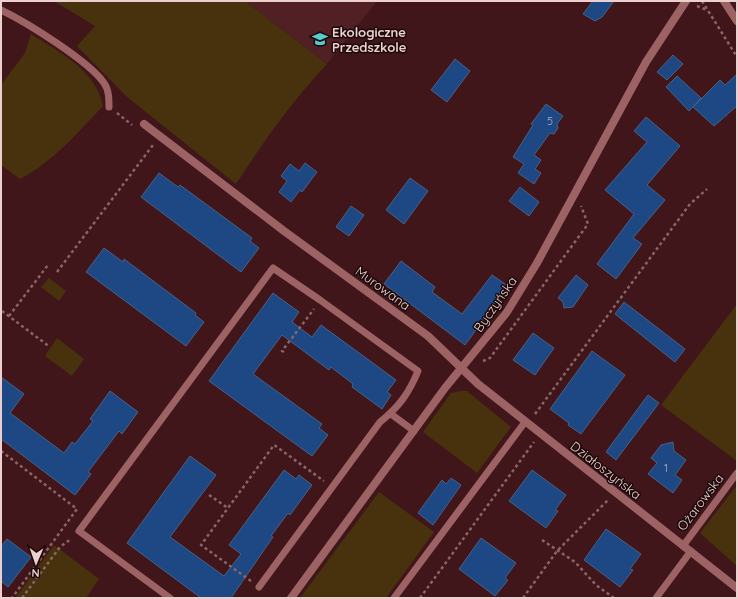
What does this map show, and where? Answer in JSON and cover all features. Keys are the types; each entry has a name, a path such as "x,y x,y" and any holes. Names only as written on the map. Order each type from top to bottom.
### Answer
{"street":[{"name":"Byczyńska","path":"290,598 445,388 462,370 507,312 537,263 646,62 686,1"},
{"path":"724,1 737,21"},
{"name":"Murowana","path":"144,124 284,231 428,336 462,370"},
{"name":"Działoszyńska","path":"462,370 526,423 737,588"}],"lane":[{"path":"1,10 15,17 89,68 105,83 109,96 109,107"},
{"path":"170,598 79,531 273,268 418,371 410,391 391,414 380,422 333,488 259,586"},
{"path":"391,414 414,431"},
{"path":"394,598 526,423"},
{"name":"Ożarowska","path":"683,546 737,473"},
{"path":"656,598 691,551"}],"path":[{"path":"702,1 737,57"},
{"path":"695,5 707,10"},
{"path":"109,107 133,125 144,124"},
{"path":"57,272 154,143"},
{"path":"526,423 690,204 706,189"},
{"path":"9,316 48,266"},
{"path":"284,352 282,351 320,300"},
{"path":"2,311 50,347"},
{"path":"420,598 534,442"},
{"path":"259,586 201,545 271,448 274,445 333,488"},
{"path":"1,451 77,509 12,598"},
{"path":"523,598 557,551 615,493"},
{"path":"209,495 228,508"},
{"path":"22,598 60,547 79,531"},
{"path":"542,540 575,562 596,585 614,598"}],"shaded area":[{"path":"54,1 245,1 327,64 302,92 279,122 236,184 127,97 77,46 95,26"},
{"name":"Ekologiczne Przedszkole","path":"245,1 377,1 327,64"},
{"path":"31,34 64,55 85,72 99,93 103,106 54,155 32,172 20,179 1,165 1,85 25,53"},
{"path":"49,278 66,291 59,301 41,287"},
{"path":"737,304 737,461 661,405"},
{"path":"57,338 84,359 72,376 45,356"},
{"path":"467,391 511,427 477,473 423,432 451,393"},
{"path":"737,485 737,566 700,533"},
{"path":"379,492 434,532 386,598 300,598"},
{"path":"54,545 99,579 86,598 15,598"}],"building":[{"path":"593,1 614,1 602,17 595,21 583,14"},
{"path":"673,55 683,64 667,80 657,72"},
{"path":"455,59 470,71 447,102 431,90"},
{"path":"737,74 737,106 714,126 693,107 720,80 725,85"},
{"path":"677,76 701,98 689,111 666,87"},
{"path":"546,104 563,116 557,124 558,128 554,134 550,133 534,155 541,160 535,169 541,173 534,184 518,173 524,164 513,157 533,125 531,124"},
{"path":"646,117 680,146 647,185 665,200 633,238 642,244 616,279 597,264 634,214 605,190 647,142 634,131"},
{"path":"305,163 317,172 302,192 300,190 291,202 279,192 287,181 281,176 290,164 299,171"},
{"path":"159,173 178,187 180,185 252,238 250,241 259,248 241,272 141,197"},
{"path":"410,178 428,191 404,224 386,210"},
{"path":"520,187 539,202 529,216 509,201"},
{"path":"351,206 364,215 349,236 336,227"},
{"path":"104,248 123,262 124,259 196,313 195,315 204,322 186,346 86,272"},
{"path":"401,261 435,287 432,292 462,314 492,275 508,286 465,345 384,284"},
{"path":"576,275 588,285 573,307 564,308 563,302 558,298"},
{"path":"273,293 299,312 292,322 312,337 321,325 396,380 387,392 391,395 382,409 352,387 353,384 331,367 329,370 282,335 253,374 322,424 319,428 328,435 312,456 209,381"},
{"path":"624,302 685,349 675,362 615,314"},
{"path":"533,333 554,348 535,375 513,360"},
{"path":"592,351 625,375 581,434 550,409"},
{"path":"1,377 24,394 10,413 64,453 72,442 75,444 93,421 90,419 110,391 138,412 122,434 119,431 88,472 91,474 75,495 1,439"},
{"path":"648,395 659,403 616,460 606,452"},
{"path":"673,442 674,451 686,460 675,475 682,480 673,493 648,474 657,463 651,458 661,445"},
{"path":"190,456 216,475 170,537 224,576 241,554 229,545 284,470 296,479 299,475 312,485 290,515 288,513 271,536 273,537 231,598 201,598 127,543"},
{"path":"532,470 566,495 555,510 558,511 546,528 509,501"},
{"path":"451,478 461,485 433,525 418,513 442,480 446,484"},
{"path":"606,529 641,554 630,569 633,570 620,587 584,560"},
{"path":"481,538 516,563 505,578 508,580 495,596 459,569"},
{"path":"7,539 31,557 8,587 1,581 1,546"}],"place":[{"name":"Ekologiczne Przedszkole","path":"320,39"}]}
